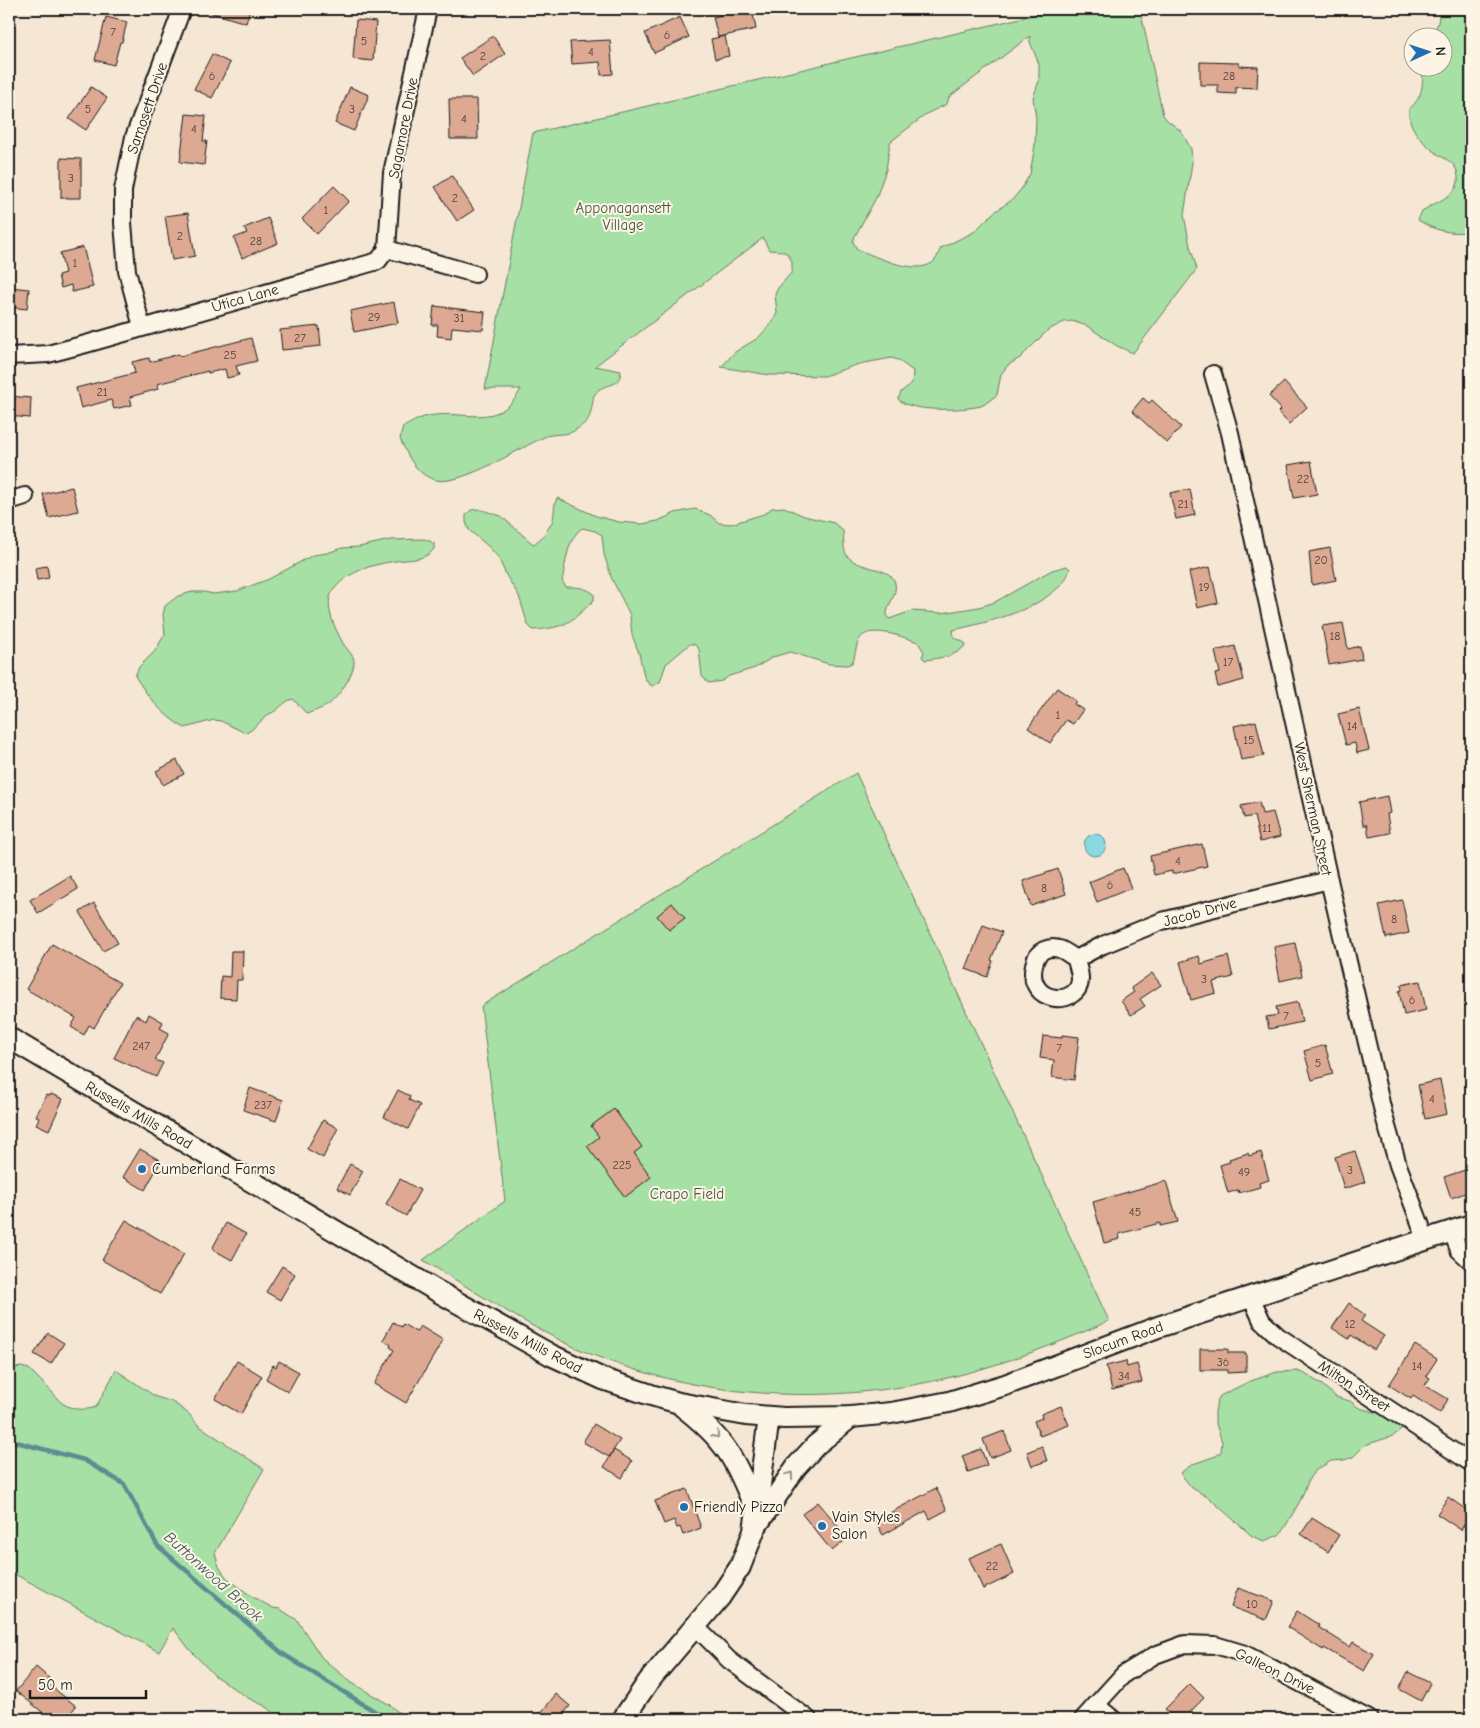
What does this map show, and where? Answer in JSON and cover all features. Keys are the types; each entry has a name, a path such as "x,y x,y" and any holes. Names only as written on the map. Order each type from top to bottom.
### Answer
{"main road":[{"name":"Russells Mills Road","path":"9,1038 528,1343 577,1368 603,1379 679,1403 724,1412 768,1417"},
{"name":"Slocum Road","path":"768,1417 851,1417 920,1408 977,1395 1112,1343 1471,1225"},
{"path":"679,1403 706,1424 734,1459 755,1521"},
{"path":"623,1719 648,1682 720,1596 740,1567 755,1521 768,1417"},
{"path":"755,1521 796,1467 816,1445 851,1417"}],"street":[{"name":"Samosett Drive","path":"142,327 127,271 123,223 123,190 134,137 182,9"},
{"name":"Sagamore Drive","path":"387,249 392,173 428,9"},
{"name":"Utica Lane","path":"9,356 48,354 378,261 387,249"},
{"path":"387,249 475,274"},
{"name":"West Sherman Street","path":"1213,374 1230,433 1329,880 1386,1124 1398,1164 1426,1239"},
{"path":"9,501 25,496"},
{"name":"Jacob Drive","path":"1076,959 1103,945 1162,921 1329,880"},
{"path":"1452,1232 1460,1250 1471,1261"},
{"name":"Milton Street","path":"1251,1297 1262,1321 1278,1336 1471,1464"},
{"path":"695,1626 729,1660 808,1719"},
{"name":"Galleon Drive","path":"1083,1719 1124,1674 1154,1655 1185,1644 1215,1644 1245,1654 1369,1719"},
{"path":"1096,1705 1113,1719"}],"green space":[{"name":"Apponagansett Village","path":"1059,9 1065,9 1062,12 1069,9 1140,9 1163,115 1181,131 1191,149 1192,163 1184,215 1197,269 1133,353 1117,346 1087,326 1072,321 1064,322 1048,330 1020,358 1008,365 1001,374 997,395 985,404 963,409 938,409 914,407 898,399 901,392 912,383 913,371 892,358 859,364 824,376 769,375 721,367 735,352 758,338 772,323 777,313 775,294 792,272 792,262 788,254 782,251 769,250 763,238 595,366 621,371 620,377 614,384 598,390 594,397 589,417 582,426 569,433 544,437 475,472 447,480 429,478 414,464 400,439 403,427 421,418 438,415 490,415 501,411 512,402 521,389 485,389 533,133","holes":["1030,36 1030,42 1039,64 1039,81 1033,98 1036,118 1035,145 1030,174 1013,199 992,214 974,232 941,248 936,259 929,265 920,267 898,264 857,249 853,242 876,198 886,170 890,142 928,113 947,104 949,97"]},
{"path":"1440,9 1471,9 1471,232 1456,233 1443,231 1430,227 1418,220 1421,213 1455,190 1458,177 1456,168 1436,153 1416,134 1409,116 1409,109 1420,95 1422,78 1452,78 1452,28 1436,28"},
{"path":"557,498 596,516 619,522 642,524 658,521 675,513 695,509 710,515 719,523 731,524 764,514 772,508 784,507 804,516 834,523 843,531 845,552 851,559 857,563 887,573 892,577 895,583 895,592 887,612 889,619 912,611 942,613 979,607 995,602 1052,570 1067,566 1070,569 1063,583 1040,601 997,619 953,630 954,638 966,644 958,652 947,656 925,660 922,657 924,652 918,642 878,632 864,635 859,640 852,663 847,665 829,664 790,652 773,657 755,668 729,676 722,681 708,683 702,676 699,649 694,644 690,644 666,664 660,682 652,686 644,676 639,653 632,635 630,615 611,577 604,554 602,535 582,528 577,533 570,545 562,581 566,587 588,590 594,594 594,600 573,619 561,625 553,628 533,630 528,625 519,596 507,577 498,557 469,530 466,522 466,515 471,510 479,509 501,516 533,544 544,535 552,522"},
{"path":"424,539 434,543 434,549 426,556 379,564 362,569 347,577 331,594 329,602 331,617 354,662 342,690 323,708 307,714 293,699 269,714 250,731 243,732 221,721 214,720 185,728 170,718 157,705 135,676 139,667 155,651 165,634 163,615 165,606 178,596 192,592 214,594 237,591 269,579 313,555 342,548 359,547 390,540"},
{"name":"Crapo Field","path":"856,773 1109,1321 1011,1360 928,1382 877,1390 825,1394 774,1394 723,1389 672,1380 622,1366 574,1347 536,1328 423,1260 505,1201 481,1006"},
{"path":"21,1367 29,1369 62,1403 78,1409 96,1407 116,1370 156,1397 173,1402 189,1414 198,1425 264,1469 215,1553 219,1567 226,1577 251,1596 273,1608 280,1609 297,1620 322,1658 352,1683 390,1705 406,1719 281,1719 263,1705 248,1698 215,1676 190,1650 173,1628 159,1652 9,1571 9,1369"},
{"path":"1297,1371 1321,1384 1336,1397 1350,1401 1359,1408 1394,1417 1404,1428 1393,1436 1365,1445 1353,1457 1331,1461 1316,1470 1310,1477 1300,1501 1285,1527 1279,1535 1264,1541 1252,1536 1209,1498 1192,1488 1180,1473 1193,1464 1216,1456 1221,1452 1222,1442 1215,1421 1217,1401 1220,1396 1248,1382 1277,1372"}],"water":[{"path":"1095,834 1103,837 1106,845 1103,853 1095,856 1087,853 1084,845 1087,837"}],"building":[{"path":"210,9 250,9 246,23 209,12"},
{"path":"752,9 756,29 718,37 713,17"},
{"path":"106,17 127,22 114,65 95,60"},
{"path":"680,17 689,37 654,53 645,33"},
{"path":"356,20 376,22 373,61 353,59"},
{"path":"493,36 505,54 473,76 460,58"},
{"path":"725,36 729,56 715,59 711,39"},
{"path":"610,40 613,74 601,75 600,62 572,64 570,42"},
{"path":"212,54 230,63 212,98 194,89"},
{"path":"1200,62 1239,63 1239,66 1258,67 1257,88 1236,87 1236,94 1218,93 1218,85 1200,85"},
{"path":"91,87 107,98 86,130 69,119"},
{"path":"350,87 369,95 354,131 335,123"},
{"path":"449,99 477,99 478,139 450,139"},
{"path":"186,114 206,116 203,141 207,141 204,165 180,162"},
{"path":"61,158 81,159 81,198 61,198"},
{"path":"452,176 474,210 457,221 435,187"},
{"path":"334,186 349,201 317,234 302,219"},
{"path":"188,213 195,256 172,260 165,216"},
{"path":"268,218 278,243 242,258 234,238 247,233 244,228"},
{"path":"83,247 93,287 72,292 71,285 61,288 58,275 65,273 60,253"},
{"path":"9,287 29,289 27,309 9,307"},
{"path":"394,302 398,323 354,332 350,311"},
{"path":"434,306 485,312 483,330 452,327 451,338 437,336 438,325 432,325"},
{"path":"319,326 321,346 282,350 280,330"},
{"path":"251,338 257,361 236,366 239,375 227,378 225,369 208,373 208,371 157,384 158,389 130,397 132,405 114,409 111,400 81,408 76,388 135,373 132,362 149,358 150,362 179,354 180,356"},
{"path":"1284,382 1307,407 1289,424 1278,412 1281,409 1269,396"},
{"path":"9,396 31,398 30,418 9,416"},
{"path":"1143,398 1149,403 1152,400 1181,427 1167,443 1132,411"},
{"path":"1311,461 1317,494 1294,498 1288,465"},
{"path":"72,487 78,511 49,518 43,494"},
{"path":"1190,489 1195,515 1176,519 1170,493"},
{"path":"1330,548 1336,580 1312,585 1309,552"},
{"path":"47,566 49,578 37,580 35,568"},
{"path":"1210,567 1218,603 1197,608 1189,572"},
{"path":"1343,623 1348,649 1360,646 1362,659 1329,665 1322,626"},
{"path":"1235,646 1244,680 1218,687 1215,674 1220,673 1215,651"},
{"path":"1057,688 1076,701 1074,704 1083,710 1073,724 1066,720 1050,743 1028,728"},
{"path":"1359,709 1369,750 1357,753 1355,743 1346,745 1338,714"},
{"path":"1256,721 1264,756 1241,760 1234,726"},
{"path":"177,760 184,774 163,785 156,771"},
{"path":"1387,796 1390,813 1387,814 1390,833 1369,837 1367,825 1363,825 1359,802"},
{"path":"1259,802 1262,814 1273,812 1280,837 1260,842 1254,816 1244,818 1241,806"},
{"path":"1202,844 1207,866 1172,874 1172,871 1154,875 1150,856"},
{"path":"1123,868 1131,888 1097,902 1089,882"},
{"path":"1058,869 1066,894 1031,906 1023,881"},
{"path":"70,876 78,889 38,913 30,900"},
{"path":"1402,900 1409,933 1386,938 1379,905"},
{"path":"94,903 118,943 103,951 80,912"},
{"path":"672,903 685,918 669,930 657,916"},
{"path":"983,925 1002,932 991,960 993,961 987,977 966,969"},
{"path":"1295,943 1302,976 1280,981 1274,947"},
{"path":"52,944 120,983 94,1028 89,1025 84,1035 71,1027 76,1018 26,989"},
{"path":"231,951 243,951 242,980 237,980 236,999 220,998 221,976 230,977"},
{"path":"1199,956 1201,964 1228,956 1233,977 1213,982 1216,993 1191,1000 1180,962"},
{"path":"1152,973 1161,985 1140,999 1145,1006 1131,1015 1121,1001 1134,992 1131,988"},
{"path":"1420,981 1426,1010 1404,1015 1399,991 1402,990 1401,985"},
{"path":"1298,1002 1302,1022 1269,1029 1266,1017 1278,1015 1276,1007"},
{"path":"149,1014 163,1022 160,1028 169,1033 155,1060 163,1063 156,1077 114,1058 136,1015 146,1021"},
{"path":"1062,1035 1079,1037 1074,1080 1052,1077 1054,1060 1040,1058 1043,1036 1062,1038"},
{"path":"1325,1045 1333,1074 1312,1080 1304,1051"},
{"path":"1440,1080 1447,1114 1425,1119 1418,1085"},
{"path":"250,1088 283,1100 276,1121 243,1110"},
{"path":"398,1090 410,1096 409,1100 420,1105 408,1129 384,1117"},
{"path":"51,1094 63,1099 49,1130 36,1124 39,1118 36,1116 46,1095 50,1096"},
{"path":"614,1109 642,1147 634,1153 651,1177 625,1197 587,1146 599,1137 591,1126"},
{"path":"323,1120 338,1128 323,1158 307,1149"},
{"name":"Cumberland Farms","path":"140,1149 161,1161 145,1190 123,1177"},
{"path":"1355,1151 1365,1182 1344,1189 1335,1157"},
{"path":"1261,1152 1269,1180 1259,1183 1260,1187 1239,1193 1238,1190 1228,1193 1220,1165 1230,1162 1229,1159 1248,1153 1249,1156"},
{"path":"350,1164 363,1171 350,1195 337,1188"},
{"path":"1471,1168 1471,1191 1451,1198 1444,1177"},
{"path":"400,1179 420,1190 406,1216 386,1204"},
{"path":"1166,1181 1178,1222 1160,1226 1160,1223 1119,1234 1120,1239 1104,1243 1093,1202"},
{"path":"126,1220 184,1254 160,1294 102,1260"},
{"path":"226,1223 246,1234 232,1260 212,1249"},
{"path":"282,1266 295,1274 280,1300 266,1292"},
{"path":"1349,1303 1365,1315 1361,1321 1384,1336 1374,1350 1351,1335 1349,1339 1332,1328"},
{"path":"393,1322 401,1327 403,1324 416,1332 420,1326 443,1340 406,1403 374,1384 394,1350 390,1347 391,1345 383,1340"},
{"path":"48,1333 64,1343 51,1364 34,1354"},
{"path":"1415,1345 1437,1359 1426,1376 1430,1378 1425,1385 1448,1399 1440,1413 1413,1396 1411,1399 1389,1385"},
{"path":"1200,1349 1228,1349 1228,1353 1246,1353 1246,1372 1227,1373 1227,1370 1200,1370"},
{"path":"237,1361 262,1376 241,1414 215,1399"},
{"path":"279,1361 299,1372 288,1392 266,1379 273,1365 276,1367"},
{"path":"1126,1361 1127,1367 1137,1364 1142,1382 1112,1390 1106,1366"},
{"path":"1061,1406 1069,1425 1040,1436 1034,1421 1042,1418 1041,1414"},
{"path":"594,1424 620,1440 609,1457 583,1442"},
{"path":"1004,1431 1011,1450 990,1458 983,1439"},
{"path":"1042,1446 1047,1461 1032,1466 1027,1452"},
{"path":"981,1449 987,1465 968,1472 962,1456"},
{"path":"614,1450 632,1461 622,1478 604,1467"},
{"path":"936,1488 947,1510 930,1519 926,1511 883,1535 875,1521"},
{"path":"687,1489 701,1528 683,1535 680,1527 677,1528 674,1520 664,1524 655,1501"},
{"path":"1448,1497 1471,1513 1461,1530 1437,1514"},
{"path":"818,1502 848,1538 832,1551 802,1514"},
{"path":"1312,1518 1339,1535 1328,1552 1301,1534"},
{"path":"1001,1544 1014,1574 983,1589 969,1558"},
{"path":"1238,1588 1274,1601 1266,1620 1231,1607"},
{"path":"1297,1611 1350,1647 1353,1642 1374,1654 1364,1671 1324,1648 1323,1650 1287,1627"},
{"path":"36,1667 50,1679 47,1683 76,1706 66,1719 51,1719 16,1691"},
{"path":"1408,1672 1430,1683 1421,1701 1399,1689"},
{"path":"1190,1684 1204,1698 1183,1719 1175,1719 1165,1709"},
{"path":"556,1694 570,1706 559,1719 536,1719"}],"waterway":[{"name":"Buttonwood Brook","path":"9,1440 84,1460 124,1484 157,1545 283,1654 387,1719"}],"place":[{"name":"Cumberland Farms","path":"142,1169"},
{"name":"Friendly Pizza","path":"684,1507"},
{"name":"Vain Styles Salon","path":"822,1526"}]}
